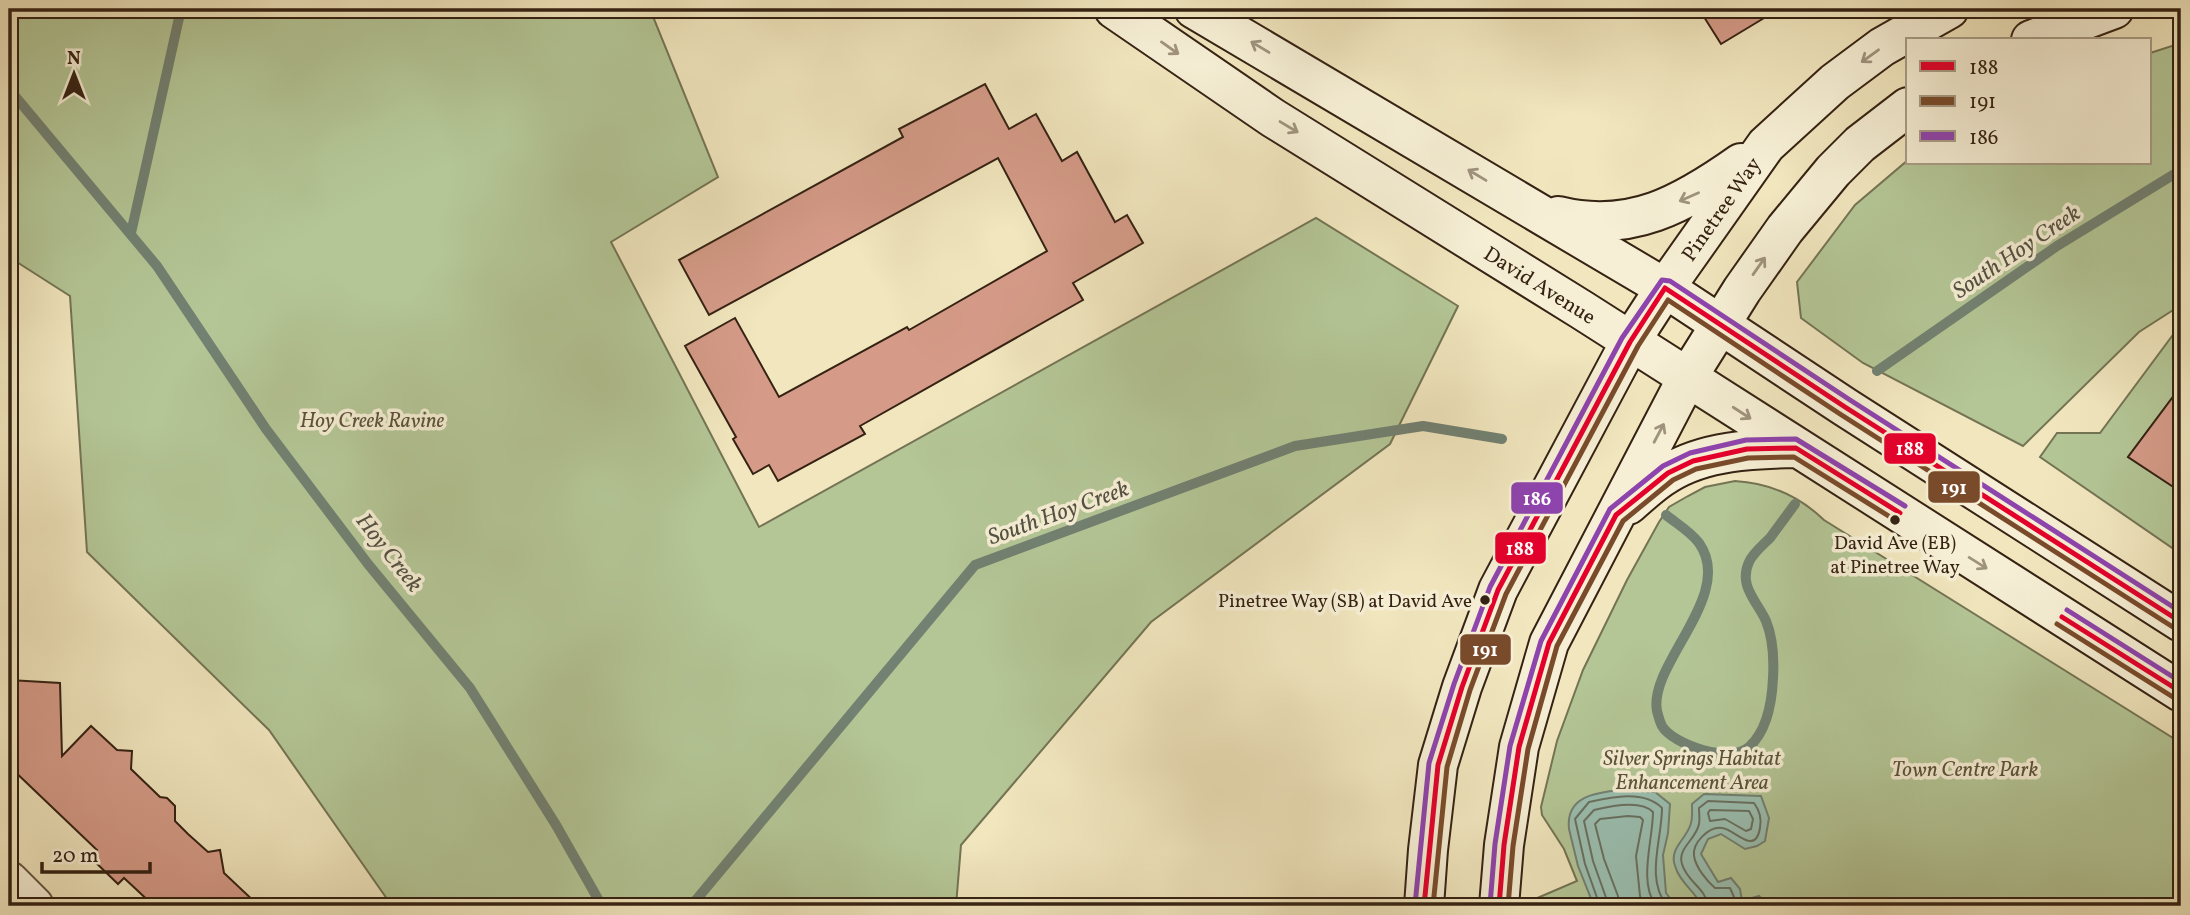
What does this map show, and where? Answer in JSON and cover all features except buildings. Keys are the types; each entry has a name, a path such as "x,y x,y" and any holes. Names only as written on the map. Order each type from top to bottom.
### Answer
{"main road":[{"name":"David Avenue","path":"1114,9 1273,118 2181,692"},
{"path":"1194,9 1665,288 2181,622"},
{"name":"Pinetree Way","path":"1424,906 1438,765 1462,687 1498,590 1630,342 1766,145 1835,82 1882,47 1949,9"},
{"path":"2036,38 2114,9"},
{"path":"1499,906 1504,845 1519,747 1549,643 1687,378 1721,323 1784,229 1833,172 1860,144 1906,109"},
{"path":"1536,210 1583,222 1605,223 1632,219 1700,192 1766,145"},
{"path":"1616,515 1668,473 1693,461 1747,449 1796,448"},
{"path":"9,881 34,906"}],"green space":[{"name":"Hoy Creek Ravine","path":"9,9 650,9 718,177 611,242 759,527 1316,218 1458,306 1390,444 1151,622 961,845 956,906 392,906 269,730 87,552 70,296 9,257"},
{"path":"2181,43 2181,305 2139,332 2023,446 1863,363 1801,318 1797,282 1855,205 1906,162 1906,164 2152,164 2152,52"},
{"path":"2181,324 2181,386 2128,457 2181,492 2181,554 2040,457 2057,433 2100,433"},
{"path":"1735,481 1772,488 1794,498 1824,520 2181,743 2181,906 1535,906 1535,899 1577,881 1564,849 1542,815 1541,807 1557,741 1583,670 1627,580 1669,507 1705,487"}],"water":[{"path":"1628,789 1655,792 1670,804 1663,855 1666,893 1676,906 1594,906 1578,866 1569,829 1569,817 1579,801 1587,797"},
{"path":"1704,794 1761,796 1769,818 1765,841 1745,849 1721,834 1708,839 1701,854 1718,882 1731,878 1740,889 1742,901 1759,896 1766,906 1702,906 1677,872 1674,855 1691,824 1692,804"}],"waterway":[{"path":"131,233 181,9"},
{"name":"Hoy Creek","path":"9,89 157,266 266,429 368,564 470,688 556,825 602,906"},
{"name":"South Hoy Creek","path":"1877,371 2057,246 2181,170"},
{"name":"South Hoy Creek","path":"691,906 975,565 1295,446 1423,426 1502,439"},
{"path":"1666,515 1699,543 1707,563 1707,585 1700,607 1665,672 1658,692 1657,713 1662,726 1678,740 1703,750 1729,754 1749,747 1760,733 1770,706 1772,687 1773,657 1770,635 1766,621 1747,586 1746,571 1753,555 1770,538 1795,504"}],"transit line":[{"name":"186","path":"1415,905 1429,763 1454,684 1490,587 1622,338 1662,280 1670,281 2181,612"},
{"name":"188","path":"1424,906 1438,765 1462,687 1498,590 1630,342 1665,288 2181,622"},
{"name":"191","path":"1433,906 1447,767 1470,690 1506,594 1638,346 1668,300 1840,414 2176,629"},
{"name":"186","path":"1490,905 1495,844 1510,746 1541,641 1610,509 1663,466 1690,453 1746,440 1796,439 1905,506"},
{"name":"188","path":"1499,906 1504,845 1519,747 1549,643 1616,515 1668,473 1693,461 1747,449 1796,448 1900,513"},
{"name":"191","path":"1508,906 1513,846 1528,749 1557,646 1623,521 1673,480 1696,469 1748,458 1794,457 1895,520"},
{"name":"186","path":"2067,610 2181,682"},
{"name":"188","path":"2062,617 2181,692"},
{"name":"191","path":"2057,624 2176,699"}],"place":[{"name":"David Ave (EB) at Pinetree Way","path":"1895,520"},
{"name":"Pinetree Way (SB) at David Ave","path":"1485,600"}],"park label":[{"name":"Town Centre Park","path":"1965,769"},
{"name":"Silver Springs Habitat Enhancement Area","path":"1692,770"}]}
